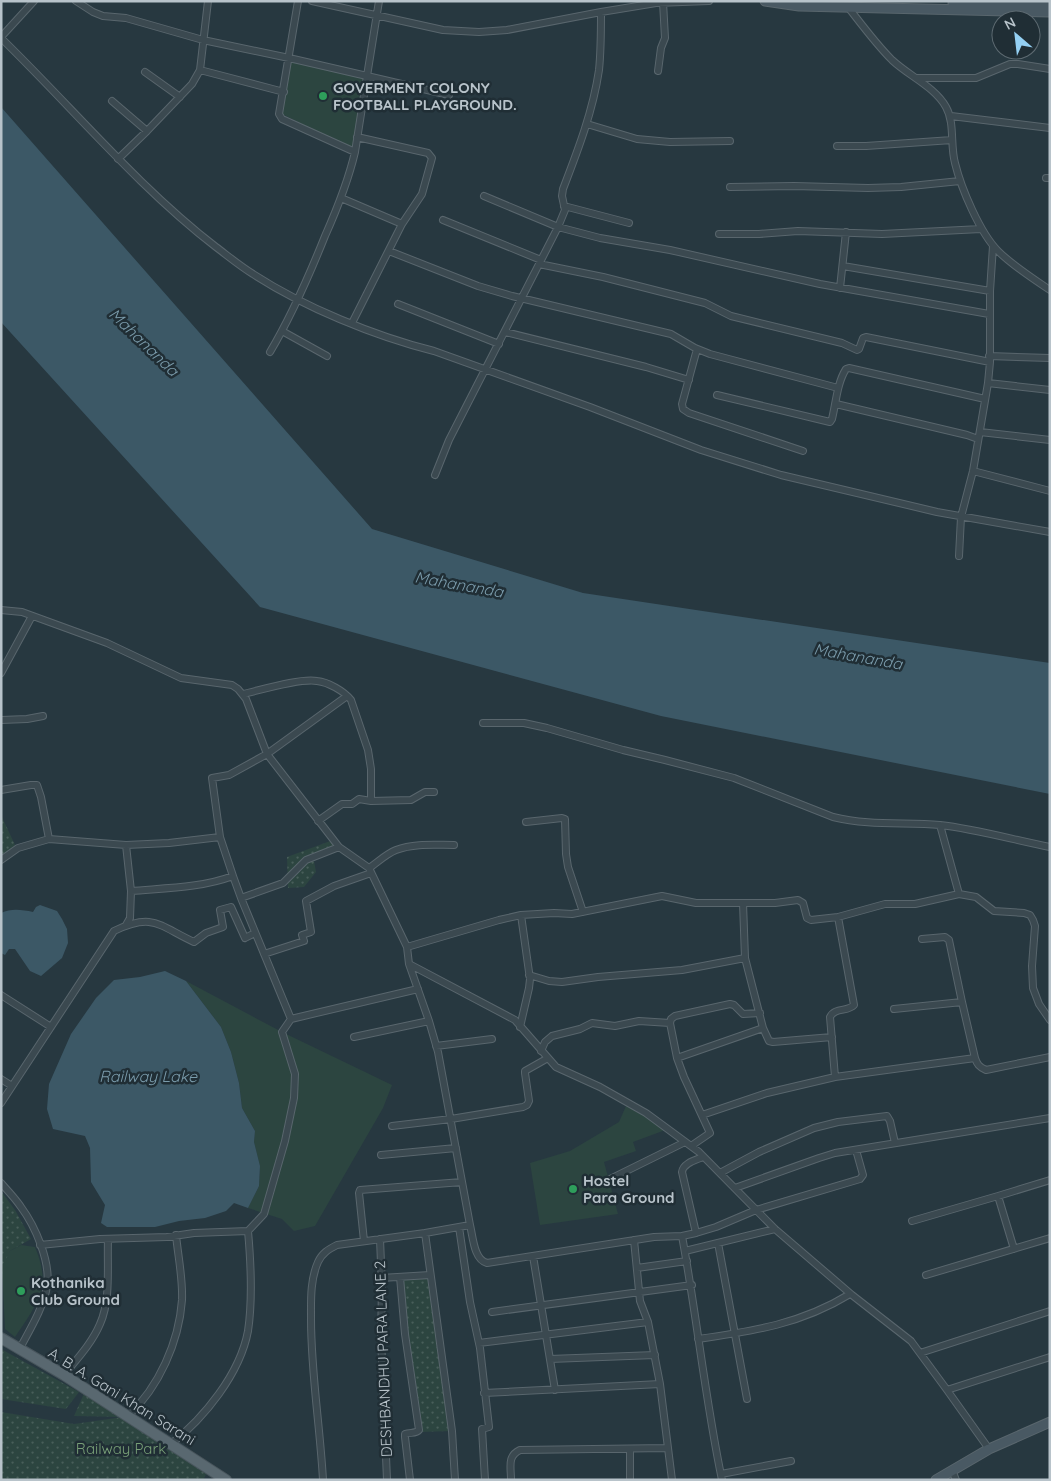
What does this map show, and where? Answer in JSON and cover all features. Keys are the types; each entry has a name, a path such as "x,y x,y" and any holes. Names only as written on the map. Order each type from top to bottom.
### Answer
{"main road":[{"path":"766,1 798,6 1050,12"},
{"path":"858,1 996,2 1050,5"},
{"name":"A. B. A. Gani Khan Sarani","path":"1,1338 64,1375 226,1480"},
{"path":"936,1480 989,1449 1050,1422"}],"street":[{"path":"34,1 1,37 118,159 188,225 251,273 298,300 352,323 747,465 820,485 961,517 1050,532"},
{"path":"76,1 103,16 126,18 203,40 449,95"},
{"path":"118,159 192,84 200,70 208,1"},
{"path":"298,1 279,114 281,118 354,152"},
{"path":"312,1 443,30 480,32 508,30 664,2 709,1"},
{"path":"270,352 298,300 341,198 354,152 379,1"},
{"path":"658,71 661,45 665,38 664,2"},
{"path":"848,7 891,59 934,92 946,105 951,116 954,161 960,181 982,228 993,246 1024,273 1050,290"},
{"path":"435,475 449,440 522,299 564,212 563,189 587,124 598,71 601,48 601,12"},
{"path":"915,78 976,78 1010,64 1050,69"},
{"path":"200,70 284,92"},
{"path":"145,72 180,97"},
{"path":"112,101 147,131"},
{"path":"951,116 1050,128"},
{"path":"587,124 637,139 670,142 730,141"},
{"path":"352,323 402,224 422,194 431,162 431,155 428,153 357,136"},
{"path":"838,146 952,140"},
{"path":"730,187 868,188 901,187 960,181"},
{"path":"484,196 558,227 600,238 670,250 840,288 990,314"},
{"path":"341,198 402,224"},
{"path":"564,206 629,223"},
{"path":"444,220 540,262 706,303 731,316 842,343 856,350 859,349 862,338 866,336 990,359 1050,358"},
{"path":"719,234 846,232 882,234 982,228"},
{"path":"840,288 846,232"},
{"path":"959,556 961,517 973,471 988,384 993,246"},
{"path":"389,251 478,286 522,299 671,334 697,349 718,356 838,388"},
{"path":"842,266 990,291"},
{"path":"398,304 499,344"},
{"path":"282,331 327,356"},
{"path":"505,332 646,367 689,380"},
{"path":"697,349 682,404 683,409 689,413 803,451"},
{"path":"717,395 827,422 831,421 844,370 849,368 985,399"},
{"path":"988,384 1050,390"},
{"path":"836,404 967,435 1050,440"},
{"path":"973,471 1050,491"},
{"path":"1,610 22,612 107,643 181,678 232,685 243,694 267,754 339,848 370,870 407,947 409,964 436,1046 470,1225 478,1256 482,1262 487,1263 654,1237 682,1236 696,1233 716,1227 756,1210 860,1179 863,1175 856,1150"},
{"path":"1,673 32,616"},
{"path":"243,694 298,682 317,680 332,686 347,696 353,705 368,750 371,769 371,801"},
{"path":"291,1019 240,898 220,837 212,778 229,775 267,754 347,696"},
{"path":"1,720 43,716"},
{"path":"483,723 524,723 547,728 598,744 734,778 833,817 862,823 940,825 1050,847"},
{"path":"1,790 31,785 37,786 49,839"},
{"path":"318,821 342,804 352,804 359,799 371,801 412,800 425,792 434,792"},
{"path":"526,822 565,819 568,867 583,912"},
{"path":"940,825 959,894"},
{"path":"1,860 18,848 49,839 126,845 169,843 220,837"},
{"path":"126,845 131,891 130,918 126,925"},
{"path":"264,954 304,941 302,935 311,932 306,901 370,870 394,851 416,845 454,845"},
{"path":"240,898 283,883 306,860 339,848"},
{"path":"131,891 177,888 233,876"},
{"path":"407,947 521,915 572,914 662,896 696,903 798,900 802,903 808,919 838,917 885,904 915,904 959,894 976,897 994,911 1030,915 1035,926 1032,966 1033,988 1039,1004 1050,1020"},
{"path":"743,903 745,958 763,1028 769,1041 832,1036"},
{"path":"1,1103 114,931 126,925 145,921 157,923 194,942 206,933 223,927 220,910 231,907 246,938 255,933"},
{"path":"520,1026 529,988 530,975 521,915"},
{"path":"835,1077 830,1017 831,1014 851,1008 854,1004 838,917"},
{"path":"922,939 948,938 975,1058 980,1068 986,1070 1050,1057"},
{"path":"530,975 549,982 562,982 682,970 745,958"},
{"path":"409,964 515,1020 556,1067 600,1087 646,1113 703,1156 775,1229 850,1294 911,1341 989,1449"},
{"path":"40,1245 54,1242 248,1231 264,1214 285,1141 294,1098 295,1074 292,1058 282,1032 291,1019 418,990"},
{"path":"1,994 51,1027"},
{"path":"894,1009 962,1002"},
{"path":"608,1180 710,1133 677,1058 670,1023 672,1018 730,1004 734,1005 742,1014 760,1013"},
{"path":"354,1038 429,1021"},
{"path":"541,1050 545,1042 552,1036 580,1030 592,1023 615,1026 639,1021 670,1023"},
{"path":"677,1058 763,1028"},
{"path":"436,1046 492,1039"},
{"path":"392,1126 451,1120 523,1107 529,1101 524,1073 527,1069 548,1058"},
{"path":"702,1115 766,1093 835,1077 975,1058"},
{"path":"1,1080 12,1086"},
{"path":"720,1173 788,1139 814,1128 838,1122 887,1116 895,1143"},
{"path":"735,1188 818,1158 895,1143 1050,1118"},
{"path":"381,1155 456,1148"},
{"path":"696,1233 682,1168 703,1156"},
{"path":"912,1221 1050,1180"},
{"path":"364,1241 360,1190 462,1182"},
{"path":"1,1183 22,1207 46,1258 48,1285 43,1301 19,1350"},
{"path":"998,1196 1014,1249"},
{"path":"323,1480 311,1349 311,1296 319,1260 327,1250 337,1245 470,1225"},
{"path":"459,1227 470,1302 479,1343 489,1427 482,1428 485,1480"},
{"path":"685,1251 775,1229"},
{"path":"171,1444 200,1418 226,1383 238,1362 248,1332 250,1312 251,1266 248,1231"},
{"path":"425,1233 452,1431 455,1480"},
{"path":"128,1416 136,1409 154,1384 169,1354 176,1334 182,1298 176,1235"},
{"path":"682,1236 692,1285 698,1339 722,1477 791,1461"},
{"path":"926,1275 1050,1238"},
{"path":"64,1375 91,1340 100,1324 107,1292 108,1239"},
{"name":"DESHBANDHU PARA LANE 2","path":"380,1239 381,1337 387,1480"},
{"path":"634,1240 639,1293 655,1355 672,1480"},
{"path":"718,1243 747,1399"},
{"path":"533,1256 555,1390"},
{"path":"637,1268 687,1261"},
{"path":"381,1278 430,1275"},
{"path":"400,1277 405,1334 419,1430 405,1434 410,1480"},
{"path":"492,1312 692,1285"},
{"path":"698,1339 753,1331 782,1324 831,1306 850,1294"},
{"path":"920,1353 1050,1311"},
{"path":"479,1343 648,1322"},
{"path":"550,1359 655,1355"},
{"path":"947,1390 1050,1358"},
{"path":"484,1393 660,1384"},
{"path":"511,1480 510,1459 513,1453 520,1450 667,1448"},
{"path":"630,1449 630,1480"},
{"path":"952,1470 956,1480"}],"green space":[{"name":"GOVERMENT COLONY FOOTBALL PLAYGROUND.","path":"290,60 365,78 354,150 282,114"},
{"path":"1,815 15,845 1,859"},
{"path":"333,840 339,847 314,861 316,872 304,887 288,888 287,857"},
{"path":"186,981 282,1032 392,1085 383,1108 315,1226 294,1231 282,1219 248,1208 259,1186 260,1166 254,1142 255,1131 242,1108 239,1083 231,1052 221,1027"},
{"name":"Hostel Para Ground","path":"626,1106 668,1129 633,1142 636,1151 604,1162 618,1214 540,1225 530,1163 570,1151 619,1122"},
{"path":"1,1191 15,1210 31,1239 10,1251 1,1284"},
{"name":"Kothanika Club Ground","path":"21,1245 35,1247 41,1266 42,1280 35,1306 15,1337 5,1329 2,1267 10,1251"},
{"path":"429,1276 452,1431 419,1432 400,1277"},
{"path":"1,1349 79,1392 66,1409 1,1399"},
{"name":"Railway Park","path":"86,1389 209,1469 203,1480 1,1480 1,1412 74,1424 123,1417 74,1416"}],"water":[{"name":"Mahananda","path":"1,107 372,529 583,593 1050,663 1050,794 661,716 260,607 1,322"},
{"path":"40,905 57,911 67,929 68,943 62,958 41,976 30,971 15,949 9,949 5,955 1,953 1,913 13,910 33,912"},
{"name":"Railway Lake","path":"165,971 186,981 221,1027 231,1052 239,1083 242,1108 255,1131 254,1142 260,1166 259,1186 248,1208 234,1203 226,1211 205,1218 179,1221 155,1227 107,1227 101,1223 105,1205 91,1182 90,1148 85,1136 53,1129 47,1109 49,1084 71,1034 96,998 114,980 140,977"}],"place":[{"name":"GOVERMENT COLONY FOOTBALL PLAYGROUND.","path":"323,96"},
{"name":"Hostel Para Ground","path":"573,1189"},
{"name":"Kothanika Club Ground","path":"21,1291"}]}
